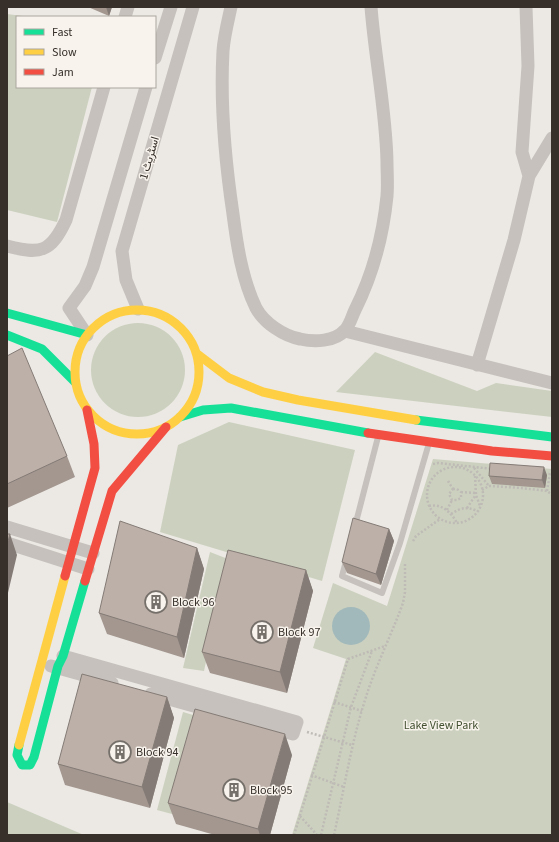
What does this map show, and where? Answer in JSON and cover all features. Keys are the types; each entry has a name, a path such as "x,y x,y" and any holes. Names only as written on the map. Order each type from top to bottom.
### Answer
{"street":[{"path":"156,55 171,7"},
{"name":"اسٹریٹ 1","path":"138,310 126,280 122,251 193,7"},
{"path":"230,7 223,49 222,116 227,178 235,228 248,286 257,310 270,325 292,338 311,342 329,340 345,331 364,292 379,248 387,194 386,146 383,104 374,45 372,7"},
{"path":"526,7 528,66 522,152 529,176"},
{"path":"7,246 28,251 38,250 46,248 54,242 60,233 66,220 104,88"},
{"name":"اسٹریٹ 1","path":"87,335 69,308 85,286 93,267 146,88"},
{"path":"477,365 514,240 529,176 552,138"},
{"path":"138,310 154,312 174,322 190,339 196,353 199,370 197,387 191,403 180,417 166,427 112,492 88,569 34,757 30,765 22,765 17,755 19,745 95,468 96,452 87,410 75,382 76,357 87,335 97,324 109,316 123,311 138,310"},
{"path":"7,313 87,335"},
{"path":"345,331 552,383"},
{"path":"7,335 42,350 75,382"},
{"path":"196,353 219,372 240,384 274,394 377,415 480,430 552,437"},
{"path":"180,417 203,410 231,408 378,435 492,451 552,456"},
{"path":"87,410 97,420 110,428 124,433 138,434 152,432 166,427"},
{"path":"7,527 93,553"},
{"path":"7,543 88,569"},
{"path":"44,652 45,661 53,667 61,661"},
{"path":"61,661 187,697 297,722 295,729"}],"lane":[{"path":"352,535 378,435"},
{"path":"347,556 342,576 382,593 400,543 429,442"}],"path":[{"path":"432,465 438,463 497,470"},
{"path":"474,464 474,468 489,486"},
{"path":"454,467 469,471 475,476 482,490 480,506 477,511 465,521 457,523 440,519 429,506 426,495 429,483 436,474 446,468 454,467"},
{"path":"469,471 474,468"},
{"path":"542,473 550,473 547,491"},
{"path":"427,482 429,476"},
{"path":"475,476 475,494 480,506"},
{"path":"448,481 453,489 475,494"},
{"path":"482,490 489,486 547,491 552,495"},
{"path":"452,500 449,494 453,489"},
{"path":"452,500 461,498 461,492"},
{"path":"466,508 475,494"},
{"path":"447,510 452,500"},
{"path":"429,506 436,504 447,510 457,523"},
{"path":"451,514 459,509 466,508 471,508 477,511"},
{"path":"412,542 416,536 440,519"},
{"path":"334,835 352,745 372,676 403,603 405,592 406,558"},
{"path":"294,835 311,775 348,659 386,646"},
{"path":"321,835 351,707 373,650"},
{"path":"334,702 362,711"},
{"path":"295,729 352,745"},
{"path":"311,775 344,787"},
{"path":"300,815 317,835"}],"green space":[{"path":"7,14 22,16 16,16 16,88 92,88 57,222 7,210"},
{"path":"138,323 156,327 171,337 181,352 185,370 181,388 171,403 156,413 138,417 120,413 105,403 95,388 91,370 95,352 105,337 120,327"},
{"path":"375,352 477,391 496,383 552,391 552,417 336,392"},
{"path":"229,422 355,450 322,581 160,532 178,445"},
{"name":"Lake View Park","path":"433,459 552,469 552,835 292,835 346,659 313,648 333,583 387,606"},
{"path":"210,552 228,559 204,671 183,668"},
{"path":"183,712 200,717 172,814 157,810"},
{"path":"7,802 84,835 7,835"}],"water":[{"path":"347,607 355,607 362,610 367,615 370,626 367,637 362,642 355,645 347,645 340,642 335,637 332,630 332,622 335,615 340,610"}],"building":[{"path":"22,348 67,456 7,484 7,356"},
{"path":"490,463 544,467 542,480 489,476"},
{"path":"353,518 389,529 376,574 342,562"},
{"name":"Block 96","path":"120,521 197,548 177,637 99,613"},
{"path":"7,534 10,534 7,545"},
{"name":"Block 97","path":"228,550 306,570 280,672 202,652"},
{"name":"Block 94","path":"82,674 167,697 142,787 58,764"},
{"name":"Block 95","path":"195,709 285,734 258,829 168,803"}],"traffic: fast":[{"path":"7,313 87,335"},
{"path":"7,335 42,349 75,382"},
{"path":"180,417 203,410 231,408 368,433"},
{"path":"416,420 552,437"},
{"path":"19,745 17,755 22,765 30,765 34,757 58,666 63,656 85,581"}],"traffic: slow":[{"path":"137,310 149,311 161,315 172,320 181,328 189,337 194,348 198,360 199,372 198,384 194,396 189,407 181,416 172,424 161,429 149,433 137,434 125,433 113,429 102,424 93,416 85,407 80,396 76,384 75,372 76,360 80,348 85,337 93,328 102,320 113,315 125,311 137,310"},
{"path":"196,353 229,378 263,392 298,400 416,420"},
{"path":"19,745 65,576"}],"traffic: jam":[{"path":"65,576 95,468 94,444 87,410"},
{"path":"85,581 112,491 166,427"},
{"path":"368,433 492,451 552,456"}],"place":[{"name":"Block 96","path":"156,602"},
{"name":"Block 97","path":"262,632"},
{"name":"Block 94","path":"120,752"},
{"name":"Block 95","path":"234,790"}]}
